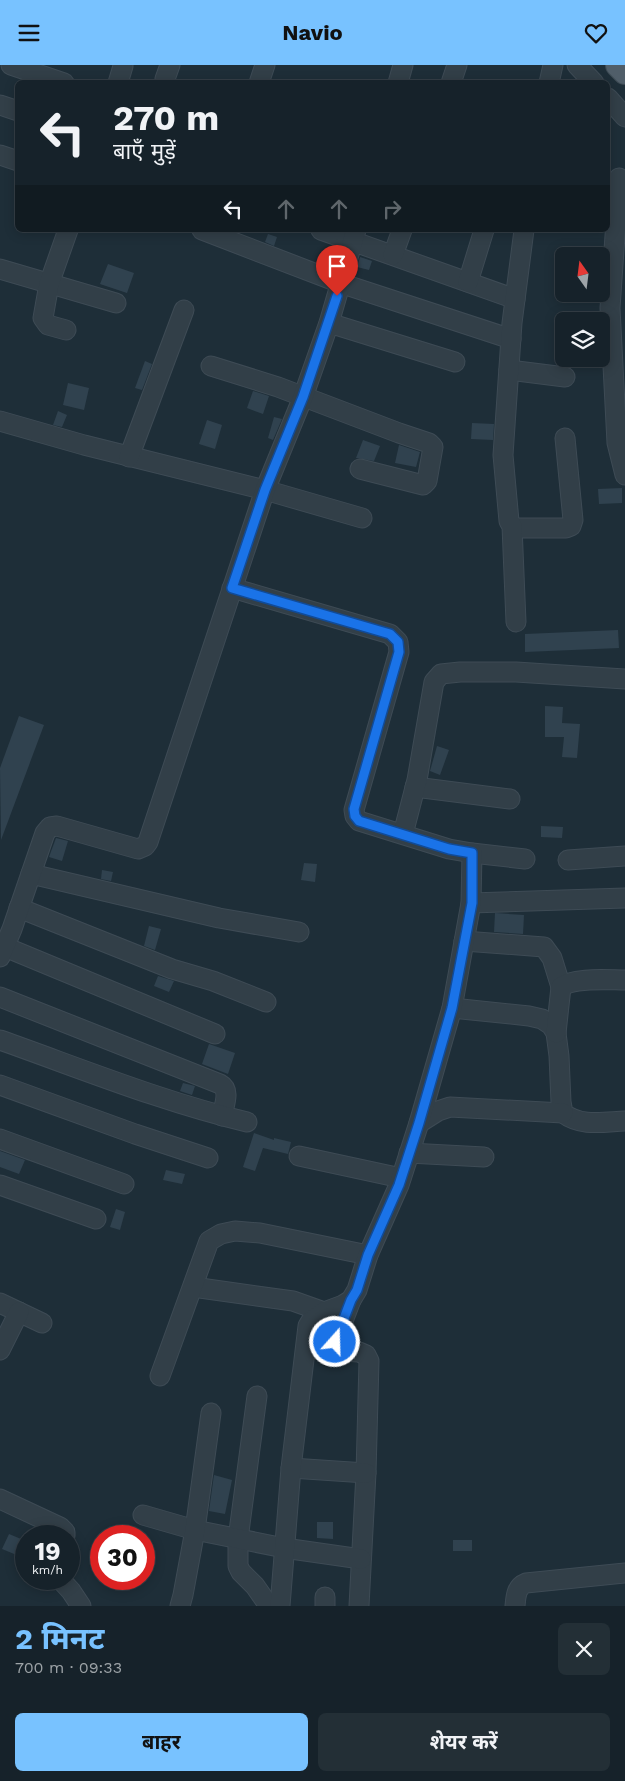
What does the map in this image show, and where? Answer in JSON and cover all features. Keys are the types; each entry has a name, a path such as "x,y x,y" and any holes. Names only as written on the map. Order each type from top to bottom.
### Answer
{"main road":[{"path":"618,65 625,72"}],"street":[{"path":"11,65 55,80"},
{"path":"260,80 265,65"},
{"path":"452,80 457,65"},
{"path":"550,80 553,65"},
{"path":"577,65 591,80"},
{"path":"0,105 15,110"},
{"path":"0,155 15,160"},
{"path":"617,175 610,309 617,443 624,468"},
{"path":"66,330 48,325 43,318 49,284 67,232"},
{"path":"207,232 340,283 511,339"},
{"path":"335,232 355,235 393,255 515,299"},
{"path":"393,255 401,232"},
{"path":"468,281 483,232"},
{"path":"516,621 512,526 509,521 503,455 511,339 524,232"},
{"path":"215,1034 2,952 44,833 50,827 57,826 138,849 145,847 148,842 265,490 303,397 329,323 355,235"},
{"path":"0,269 116,303"},
{"path":"130,457 184,310"},
{"path":"329,323 454,363"},
{"path":"211,366 278,387 429,443 433,447 434,452 427,481 423,485 360,469"},
{"path":"509,370 565,377"},
{"path":"0,421 130,457 265,490 362,518"},
{"path":"512,526 516,528 566,528 571,526 573,520 565,438"},
{"path":"232,588 390,634 398,642 399,652 354,809 355,816 359,821 449,849 525,859"},
{"path":"403,834 415,787 434,682 441,674 516,672 625,679"},
{"path":"415,787 510,799"},
{"path":"359,1606 366,1473 368,1357 359,1352 338,1351 335,1342 351,1300 357,1290 368,1255 401,1178 452,1008 472,903 472,853"},
{"path":"568,860 625,857"},
{"path":"31,874 219,918 299,932"},
{"path":"472,903 625,898"},
{"path":"19,908 172,969 213,981 266,1002"},
{"path":"464,941 544,947 552,958 561,987 556,1033 563,1113"},
{"path":"561,987 573,981 625,980"},
{"path":"0,997 224,1086 226,1091 222,1116"},
{"path":"452,1008 542,1019 551,1025 556,1033"},
{"path":"0,1040 222,1116 247,1122"},
{"path":"0,1085 135,1134 208,1158"},
{"path":"419,1123 438,1111 450,1107 563,1113 571,1119 582,1123 625,1121"},
{"path":"0,1139 124,1184"},
{"path":"409,1153 484,1157"},
{"path":"299,1156 401,1178"},
{"path":"0,1185 96,1219"},
{"path":"160,1376 194,1287 209,1241 221,1234 235,1231 260,1233 368,1255"},
{"path":"194,1287 294,1301 324,1312"},
{"path":"280,1606 291,1468 308,1326 311,1321 324,1312 351,1300"},
{"path":"0,1303 42,1323"},
{"path":"0,1350 19,1312"},
{"path":"258,1396 238,1539 237,1560 241,1572 255,1586 269,1606"},
{"path":"180,1606 184,1595 211,1413"},
{"path":"291,1468 366,1473"},
{"path":"0,1499 56,1525"},
{"path":"143,1515 194,1530 238,1539 284,1548 361,1559"},
{"path":"515,1606 516,1595 519,1587 523,1584 625,1573"},
{"path":"70,1590 80,1606"}],"building":[{"path":"268,234 277,237 274,246 265,242"},
{"path":"360,257 372,261 369,270 357,267"},
{"path":"108,264 134,273 127,293 100,284"},
{"path":"145,361 152,364 142,390 135,388"},
{"path":"68,383 89,388 84,410 63,405"},
{"path":"253,391 269,396 263,414 247,408"},
{"path":"58,411 67,415 62,427 53,425"},
{"path":"274,417 282,419 273,440 268,438"},
{"path":"207,420 222,425 215,449 199,444"},
{"path":"472,423 494,424 493,440 471,439"},
{"path":"363,440 380,446 374,461 356,458"},
{"path":"399,445 420,452 416,467 395,463"},
{"path":"622,488 622,503 599,504 598,489"},
{"path":"618,630 619,648 525,652 525,634"},
{"path":"545,706 563,707 562,723 580,724 577,758 562,757 564,737 545,737"},
{"path":"19,716 44,725 1,840 0,768"},
{"path":"437,746 449,750 440,775 430,771"},
{"path":"541,826 563,827 562,838 541,837"},
{"path":"56,838 68,841 62,861 49,857"},
{"path":"304,863 317,864 315,882 301,880"},
{"path":"102,870 113,872 111,881 101,879"},
{"path":"495,913 524,915 523,934 494,932"},
{"path":"149,926 161,929 155,950 144,946"},
{"path":"158,976 174,981 169,992 154,986"},
{"path":"209,1044 235,1053 228,1074 202,1064"},
{"path":"183,1083 195,1086 192,1095 180,1091"},
{"path":"254,1133 274,1140 274,1138 291,1142 288,1154 263,1148 255,1171 243,1167"},
{"path":"0,1151 25,1160 19,1174 0,1167"},
{"path":"166,1170 185,1174 182,1184 163,1180"},
{"path":"116,1209 125,1212 120,1230 110,1227"},
{"path":"214,1475 232,1480 225,1514 209,1511"},
{"path":"317,1522 333,1522 333,1539 317,1538"},
{"path":"9,1534 15,1536 15,1554 2,1549"},
{"path":"453,1540 472,1540 472,1551 453,1551"}],"route":[{"path":"335,1342 351,1300 357,1290 368,1255 399,1185 419,1123 452,1008 472,903 472,853 449,849 359,821 355,816 354,809 399,652 398,642 390,634 232,588 265,490 303,397 337,296"}]}
